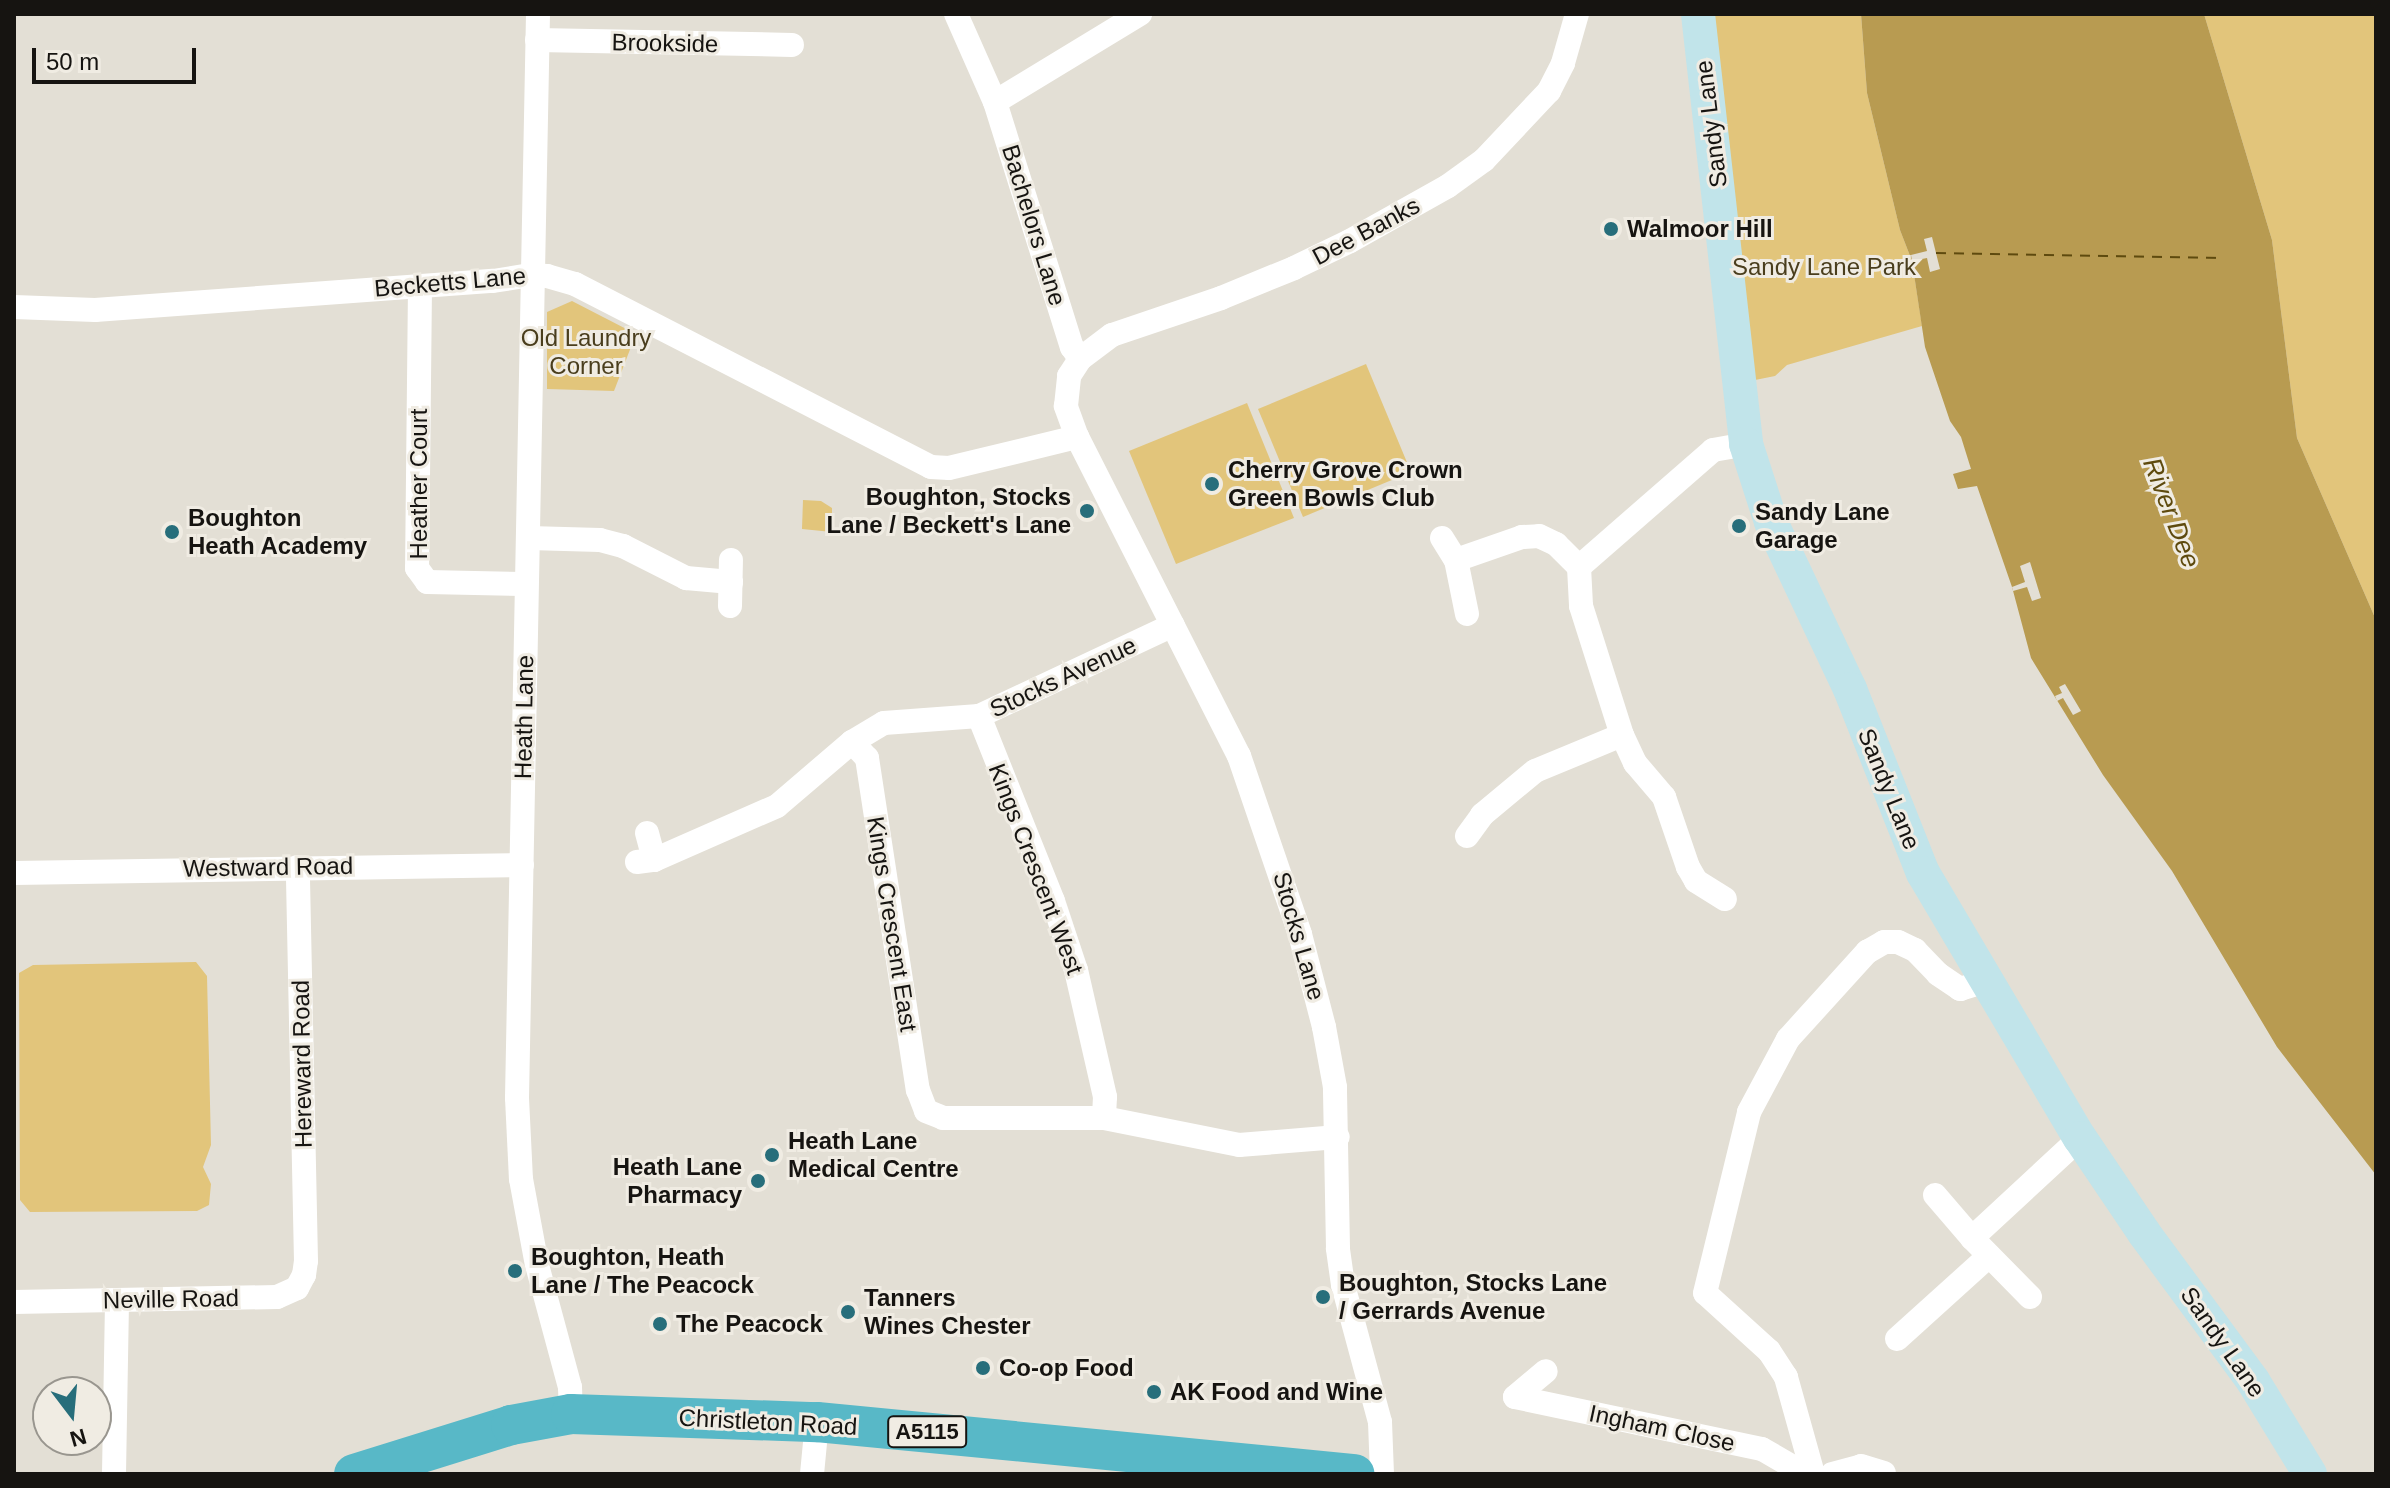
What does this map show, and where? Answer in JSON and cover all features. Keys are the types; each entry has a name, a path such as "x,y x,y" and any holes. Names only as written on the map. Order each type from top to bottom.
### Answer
{"highway":[{"name":"Christleton Road","path":"366,1470 511,1425 571,1414 817,1422 1280,1470 1354,1474"}],"main road":[{"name":"Sandy Lane","path":"1698,14 1746,444 1771,522 1850,689 1923,873 2080,1138 2144,1233 2238,1359 2310,1474"}],"street":[{"name":"Heath Lane","path":"538,14 530,275 529,538 525,584 517,1098 521,1179 537,1265 570,1387 571,1414"},
{"name":"Bachelors Lane","path":"956,14 995,102 1072,347 1080,359"},
{"path":"995,102 1140,14"},
{"name":"Dee Banks","path":"1080,359 1112,335 1221,298 1294,268 1363,234 1448,186 1484,160 1549,91 1563,63 1577,14"},
{"name":"Brookside","path":"537,40 792,45"},
{"name":"Becketts Lane","path":"14,307 95,310 530,275 575,284 931,467 949,468 1077,437"},
{"name":"Heather Court","path":"420,286 417,568 427,582 525,584"},
{"path":"1077,437 1066,406 1069,376 1080,359"},
{"name":"Stocks Lane","path":"1077,437 1239,756 1274,851 1324,1027 1335,1087 1338,1248 1343,1285 1380,1422 1382,1474"},
{"path":"1579,567 1713,450 1746,444"},
{"path":"1456,560 1522,537 1539,536 1556,544 1579,567 1581,606 1622,735 1635,763 1664,797 1696,881 1725,899"},
{"path":"529,538 600,540 623,546 686,578 730,584"},
{"path":"1442,538 1456,560 1467,614"},
{"name":"Stocks Avenue","path":"647,833 646,861 777,806 852,742 884,723 979,716 1173,625"},
{"name":"Kings Crescent West","path":"979,716 1048,889 1076,970 1105,1097 1104,1118"},
{"path":"1467,836 1476,806 1535,771 1622,735"},
{"name":"Kings Crescent East","path":"852,742 867,758 918,1090 926,1111 943,1118 1104,1118"},
{"name":"Westward Road","path":"14,873 522,865"},
{"name":"Hereward Road","path":"298,867 306,1261"},
{"path":"1813,1474 1786,1377 1769,1351 1705,1293 1749,1112 1788,1039 1867,952 1884,942 1898,942 1915,950 1938,974 1960,989 1987,981"},
{"path":"1104,1118 1239,1145 1338,1137"},
{"path":"1972,1238 2080,1138"},
{"path":"1935,1195 2030,1297"},
{"path":"1897,1339 1989,1256"},
{"name":"Neville Road","path":"14,1302 277,1297 297,1288 304,1275 306,1261"},
{"path":"114,1474 117,1300"},
{"name":"Ingham Close","path":"1546,1371 1515,1397 1762,1449 1805,1474"},
{"path":"812,1474 817,1422"},
{"path":"1832,1474 1861,1466 1884,1473"}],"green space":[{"name":"Sandy Lane Park","path":"1712,14 1861,14 1867,93 1900,230 1912,261 1922,326 1787,365 1775,376 1755,380"},
{"path":"2204,14 2376,14 2376,620 2297,438 2272,240"},
{"name":"Old Laundry Corner","path":"572,301 636,334 614,391 547,389 547,312"},
{"name":"Cherry Grove Crown Green Bowls Club","path":"1366,364 1411,472 1303,517 1258,409"},
{"name":"Cherry Grove Crown Green Bowls Club","path":"1247,403 1294,518 1176,564 1129,451"},
{"path":"803,500 821,501 832,508 832,532 802,529"},
{"path":"196,962 207,976 211,1145 203,1167 211,1184 209,1205 197,1211 30,1212 20,1200 19,973 33,965"}],"water":[{"name":"River Dee","path":"1861,14 2204,14 2272,240 2297,438 2376,620 2376,1175 2277,1047 2172,871 2103,775 2031,658 2012,587 1977,486 1958,489 1953,474 1971,469 1961,437 1950,421 1925,347 1912,261 1900,230 1867,93"}],"pier":[{"path":"1932,237 1940,269 1930,272 1927,258 1912,261 1911,255 1927,251 1924,239"},
{"path":"2030,562 2041,598 2032,601 2027,587 2013,591 2012,587 2025,582 2020,566"},
{"path":"2065,684 2081,711 2073,715 2063,698 2057,701 2055,696 2062,693 2059,687"}],"ferry route":[{"path":"1936,253 2223,258"}],"place":[{"name":"Walmoor Hill","path":"1611,229"},
{"name":"Cherry Grove Crown Green Bowls Club","path":"1212,484"},
{"name":"Boughton, Stocks Lane / Beckett's Lane","path":"1087,511"},
{"name":"Sandy Lane Garage","path":"1739,526"},
{"name":"Boughton Heath Academy","path":"172,532"},
{"name":"Heath Lane Medical Centre","path":"772,1155"},
{"name":"Heath Lane Pharmacy","path":"758,1181"},
{"name":"Boughton, Heath Lane / The Peacock","path":"515,1271"},
{"name":"Boughton, Stocks Lane / Gerrards Avenue","path":"1323,1297"},
{"name":"Tanners Wines Chester","path":"848,1312"},
{"name":"The Peacock","path":"660,1324"},
{"name":"Co-op Food","path":"983,1368"},
{"name":"AK Food and Wine","path":"1154,1392"}]}
